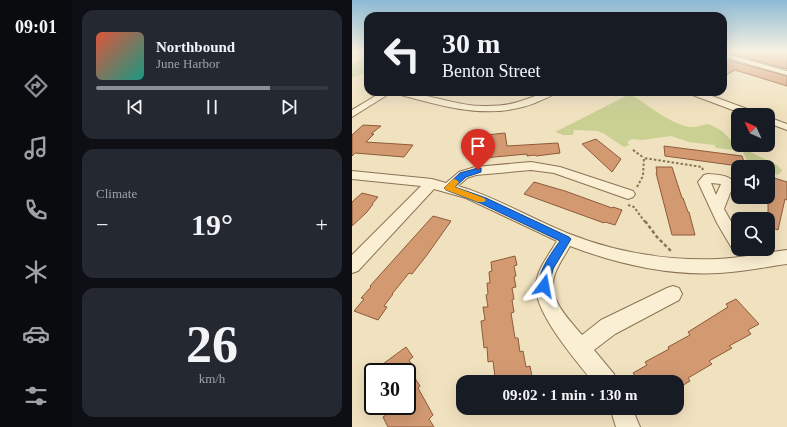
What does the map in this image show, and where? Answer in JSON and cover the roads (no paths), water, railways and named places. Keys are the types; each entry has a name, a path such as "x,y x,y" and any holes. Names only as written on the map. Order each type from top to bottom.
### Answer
{"street":[{"path":"352,114 381,96"},
{"path":"417,96 469,108 483,109 514,106 541,96"},
{"path":"704,96 736,108"},
{"path":"775,123 787,127"},
{"path":"449,188 463,175 475,171 531,166 556,170 628,194"},
{"path":"352,175 400,179 449,188 483,200 566,239 619,255 660,262 694,265 736,265 787,257"},
{"path":"717,209 728,183 721,180 705,180 704,182 725,227 731,236"},
{"path":"352,266 432,184"},
{"path":"566,239 546,274 545,292 548,305 554,315 601,375"},
{"path":"745,256 750,262"},
{"path":"580,348 608,328 673,294"},
{"path":"624,415 628,427"}]}
